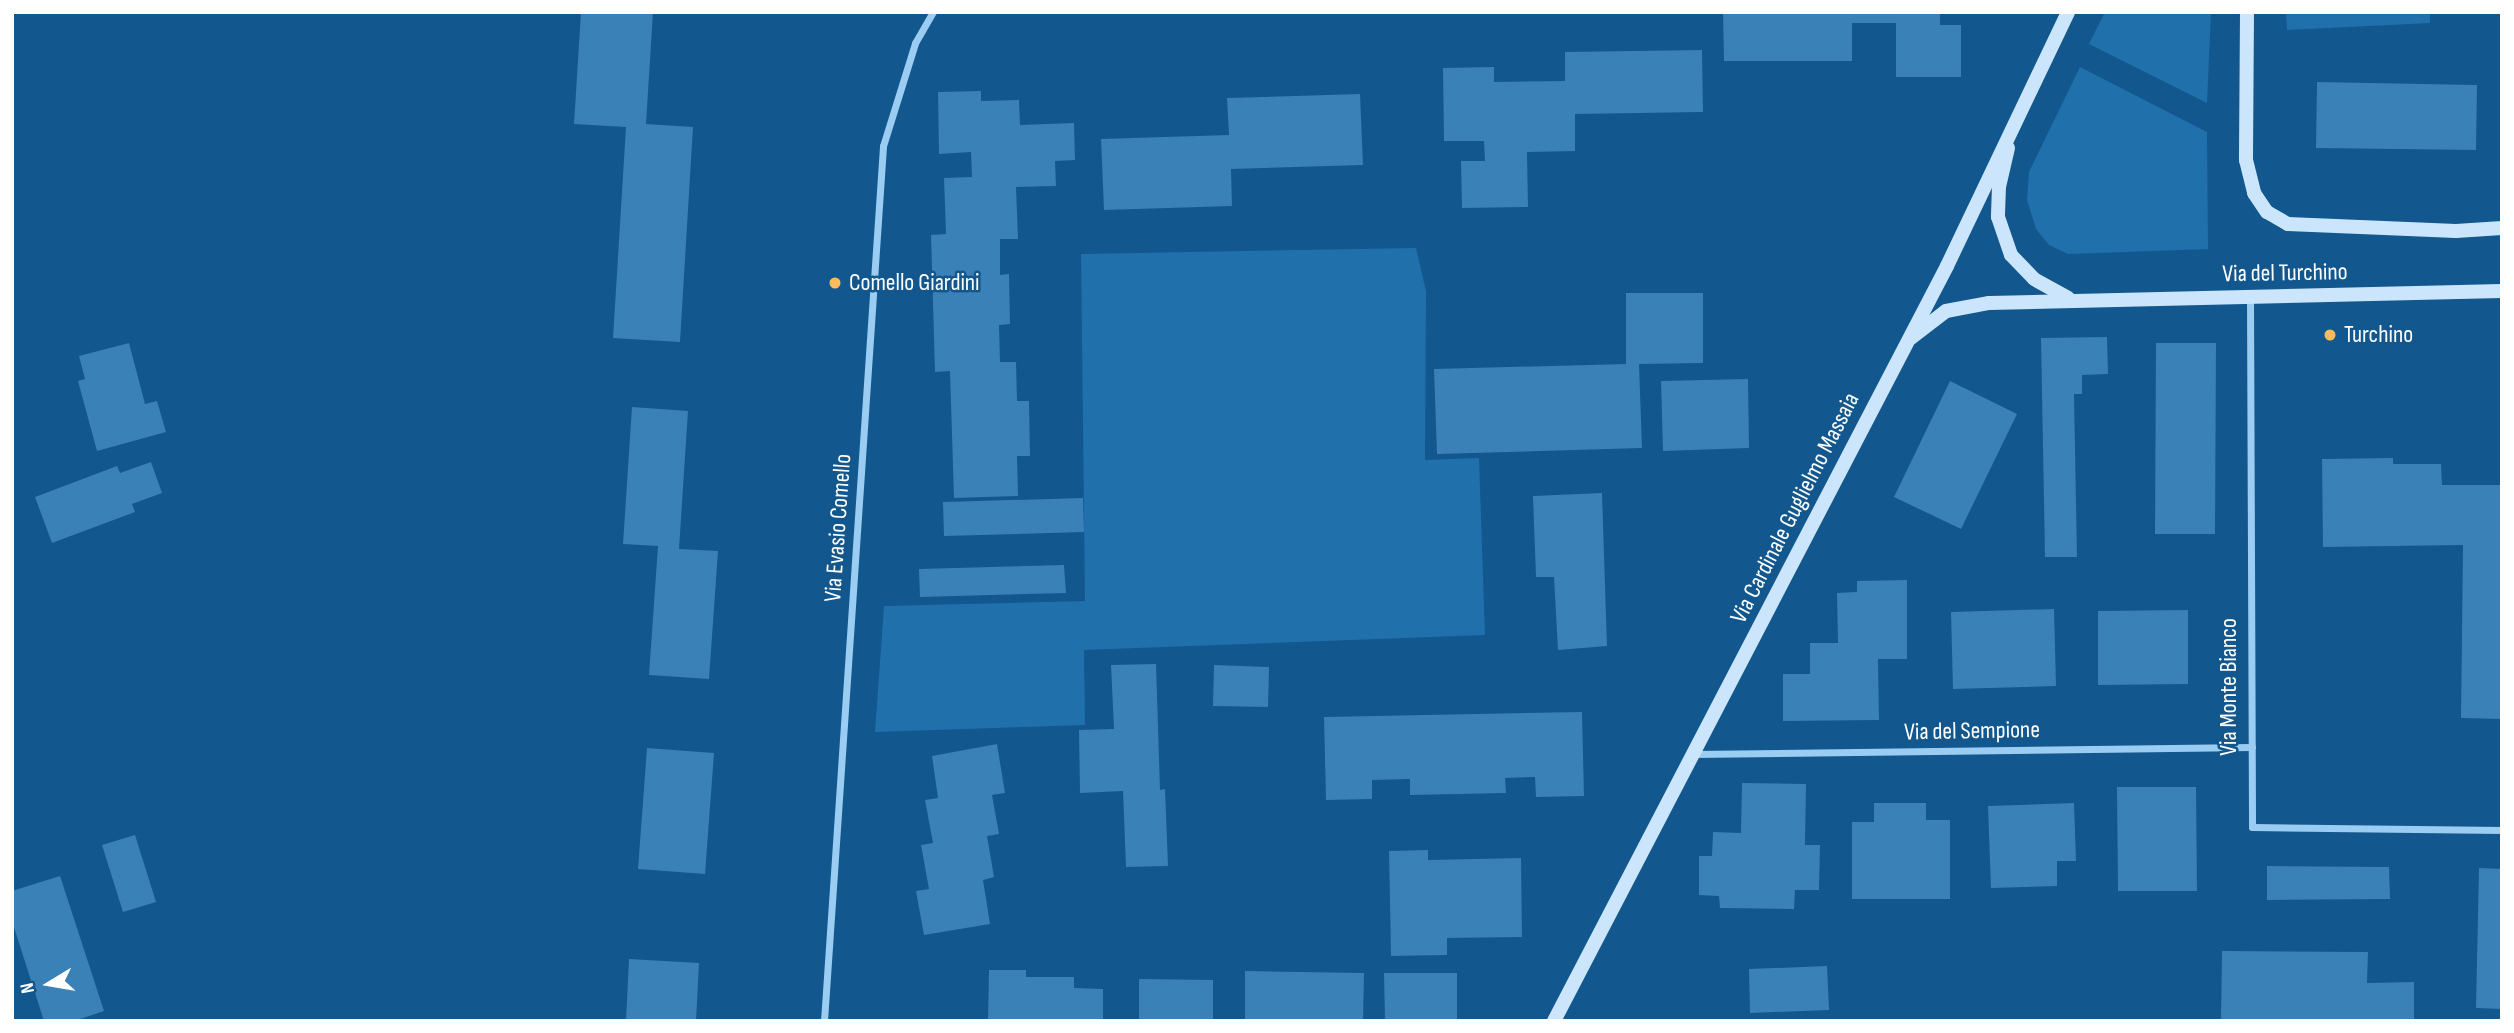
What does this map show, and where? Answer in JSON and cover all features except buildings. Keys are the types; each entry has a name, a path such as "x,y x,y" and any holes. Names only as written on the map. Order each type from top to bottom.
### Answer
{"main road":[{"name":"Via Cardinale Guglielmo Massaia","path":"1554,1021 1908,341 2068,12"},
{"name":"Via del Turchino","path":"2247,12 2246,160 2254,193 2267,212 2288,224 2456,231 2502,228"},
{"name":"Via del Turchino","path":"2013,122 1999,186 1998,217 2011,255 2034,279 2069,298"},
{"name":"Via del Turchino","path":"1908,341 1946,311 1990,303 2069,298 2250,298 2502,290"}],"street":[{"name":"Via Evasio Comello","path":"824,1021 883,146 915,43 933,12"},
{"name":"Via Monte Bianco","path":"2250,298 2252,827 2502,830"},
{"name":"Via del Sempione","path":"1693,754 2252,747"}],"shaded area":[{"path":"2105,12 2211,12 2207,103 2089,44"},
{"path":"2286,12 2430,12 2430,23 2287,30"},
{"path":"2080,67 2207,132 2208,249 2068,254 2049,245 2036,229 2027,200 2029,172"},
{"path":"1416,248 1426,291 1425,460 1479,458 1485,635 1084,650 1085,725 875,732 884,606 1085,601 1081,254"}],"place":[{"name":"Comello Giardini","path":"835,283"},
{"name":"Turchino","path":"2330,335"}]}
